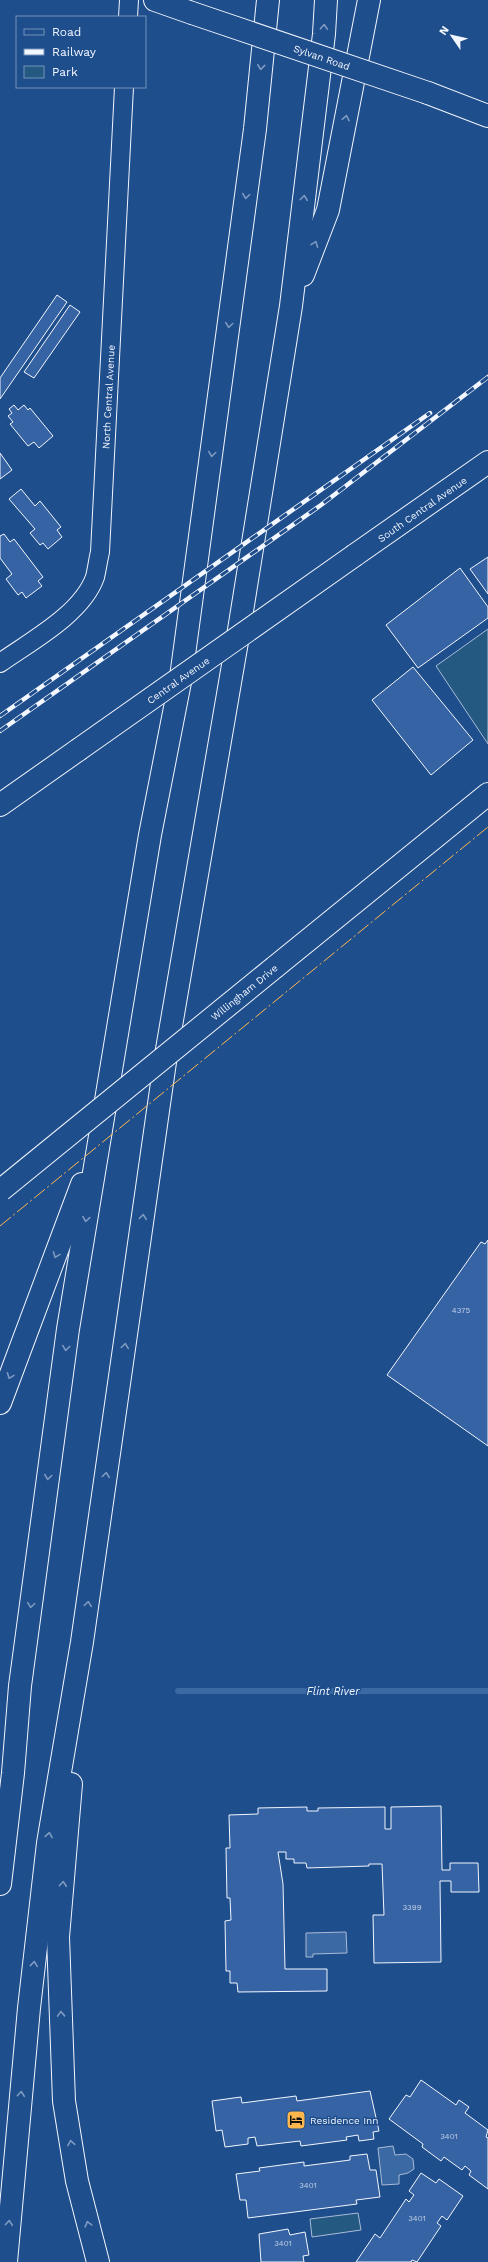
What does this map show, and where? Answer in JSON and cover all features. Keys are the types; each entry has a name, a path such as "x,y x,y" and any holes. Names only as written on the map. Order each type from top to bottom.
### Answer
{"main road":[{"name":"Sylvan Road","path":"155,0 428,93 488,116"},
{"path":"0,1884 13,1773 20,1686 68,1329 150,835 181,677 255,129 268,0"},
{"path":"6,2262 29,2008 48,1843 82,1642 166,1055 238,636 291,306 324,34 326,0"},
{"path":"291,306 328,210 369,0"},
{"name":"South Central Avenue","path":"355,555 488,462"},
{"name":"Central Avenue","path":"0,805 355,555"},
{"name":"Willingham Drive","path":"0,1190 488,794"},
{"path":"0,1403 99,1139"},
{"path":"82,1642 58,1945 64,2101 77,2181 98,2262"}],"street":[{"path":"128,16 129,0"},
{"name":"North Central Avenue","path":"0,663 68,614 84,598 95,577 100,552 124,88"}],"green space":[{"path":"488,629 488,744 436,666"},
{"path":"358,2213 361,2230 312,2237 310,2219"}],"shaded area":[{"path":"346,1932 347,1953 313,1954 313,1957 306,1957 306,1933"},
{"path":"393,2146 395,2155 406,2154 413,2159 414,2169 408,2173 399,2175 399,2184 382,2185 378,2148"}],"building":[{"path":"57,295 67,302 0,399 0,378"},
{"path":"70,305 80,312 34,378 24,372"},
{"path":"14,405 18,410 24,405 28,410 30,408 53,436 39,448 34,442 28,446 10,424 13,422 8,416 12,413 9,409"},
{"path":"0,453 12,470 0,479"},
{"path":"21,489 35,506 40,501 61,527 57,530 62,537 48,549 43,543 40,545 30,533 35,529 9,499"},
{"path":"4,534 10,542 14,539 43,577 38,581 42,586 26,598 22,592 18,595 6,579 12,574 0,558 0,536"},
{"path":"488,557 488,594 470,569"},
{"path":"460,568 488,607 488,618 418,668 386,625"},
{"path":"413,667 473,740 431,775 372,700"},
{"path":"488,1240 488,1446 387,1375 481,1242 485,1244"},
{"path":"441,1806 442,1870 450,1870 450,1863 478,1863 479,1892 451,1892 451,1881 440,1881 441,1962 374,1963 373,1915 384,1915 382,1864 369,1864 369,1866 307,1868 306,1863 294,1863 294,1859 286,1859 286,1852 278,1852 283,1884 285,1969 327,1969 327,1991 238,1992 237,1983 230,1983 230,1971 226,1971 225,1921 231,1920 230,1898 227,1898 226,1848 230,1848 229,1815 258,1814 258,1808 307,1807 307,1811 318,1811 318,1808 385,1807 385,1829 391,1829 391,1807"},
{"name":"Residence Inn","path":"421,2080 456,2105 459,2100 469,2107 465,2113 488,2130 486,2137 488,2138 488,2189 469,2175 471,2171 465,2166 462,2170 444,2157 441,2161 422,2147 423,2144 389,2119 406,2095 410,2097"},
{"name":"Residence Inn","path":"370,2091 379,2131 373,2132 374,2139 359,2141 358,2135 346,2137 347,2140 301,2146 300,2141 257,2146 255,2137 248,2138 248,2144 225,2147 222,2130 216,2131 212,2101 241,2097 242,2103 296,2096 297,2101"},
{"name":"Residence Inn","path":"367,2154 370,2170 376,2170 380,2197 356,2200 357,2204 248,2218 246,2200 240,2200 236,2174 260,2171 259,2168 304,2162 304,2166 350,2160 350,2156"},
{"path":"421,2173 436,2183 439,2179 463,2196 447,2220 442,2216 437,2223 441,2226 417,2262 412,2260 411,2262 356,2262 375,2234 380,2238 406,2199 409,2202 414,2195 409,2191"},
{"path":"288,2229 290,2235 305,2232 309,2255 303,2256 304,2262 261,2262 259,2234"}],"waterway":[{"name":"Flint River","path":"178,1691 488,1691"}],"railway":[{"path":"0,731 321,505 488,377"},
{"path":"0,716 430,413"}],"power":[{"path":"0,1226 488,827"}],"place":[{"name":"Residence Inn","path":"296,2120"}]}
